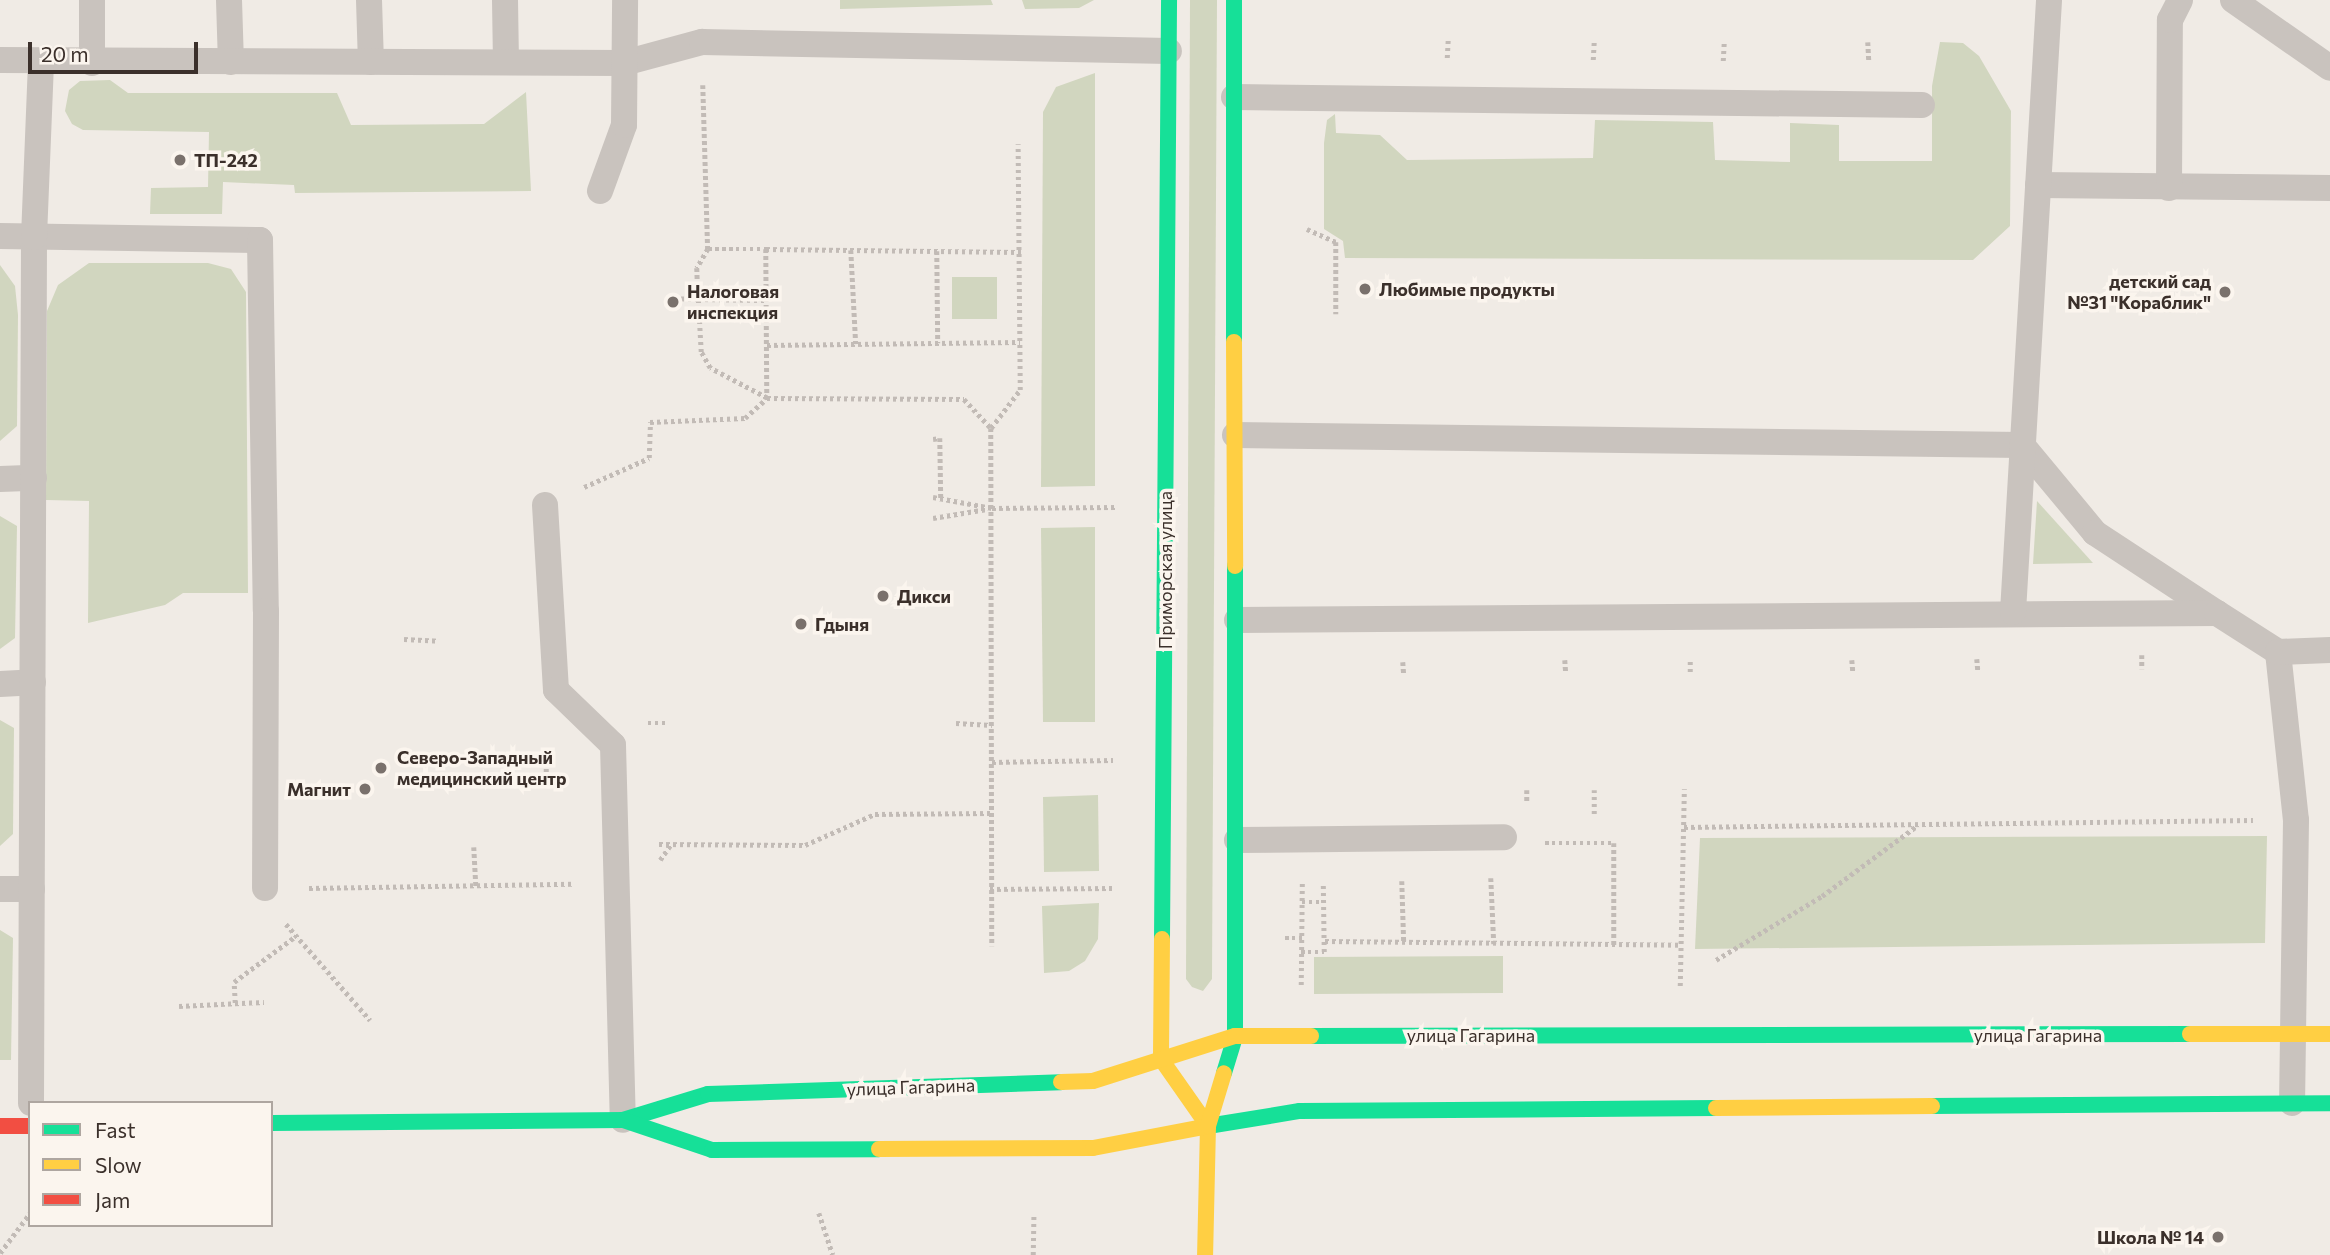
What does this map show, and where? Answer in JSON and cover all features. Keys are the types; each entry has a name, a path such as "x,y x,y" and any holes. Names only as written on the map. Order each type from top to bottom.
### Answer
{"main road":[{"name":"Приморская улица","path":"1161,1059 1169,0"},
{"path":"1205,1255 1208,1126 1236,1036 1234,0"},
{"name":"улица Гагарина","path":"273,1123 623,1120 708,1094 1093,1082 1236,1036 2330,1034"},
{"path":"1161,1059 1208,1126"},
{"name":"улица Гагарина","path":"623,1120 712,1150 1093,1148 1300,1111 2330,1103"},
{"path":"0,1126 28,1126"}],"lane":[{"path":"92,0 92,63"},
{"path":"229,0 231,62"},
{"path":"369,0 371,62"},
{"path":"505,0 506,61"},
{"path":"600,191 624,125 625,0"},
{"path":"2013,612 2049,0"},
{"path":"2169,188 2170,20 2180,0"},
{"path":"2233,0 2330,68"},
{"path":"0,60 41,64 506,61 625,63 702,42 1169,51"},
{"path":"31,1101 34,237 41,64"},
{"path":"1234,97 1922,105"},
{"path":"2038,185 2330,188"},
{"path":"0,236 260,240 266,611 265,888"},
{"path":"1235,435 2022,445 2095,533 2278,652 2330,650"},
{"path":"0,479 34,478"},
{"path":"545,505 556,690 613,745 623,1120"},
{"path":"1237,620 2013,612 2217,613"},
{"path":"2278,652 2296,820 2292,1103"},
{"path":"0,684 33,682"},
{"path":"1237,841 1497,837"},
{"path":"0,889 32,889"}],"path":[{"path":"702,42 708,249 697,268 701,352 710,368 767,398 964,399 991,428"},
{"path":"992,946 991,428 1020,390 1021,252 1018,144"},
{"path":"1307,229 1336,243 1336,314"},
{"path":"708,249 1021,252"},
{"path":"545,505 649,458 650,422 745,418 767,398 766,249"},
{"path":"851,250 856,344"},
{"path":"937,251 938,343"},
{"path":"680,299 767,300"},
{"path":"768,345 1020,342"},
{"path":"933,439 940,438 941,499"},
{"path":"933,497 992,508"},
{"path":"933,518 992,508 1118,507"},
{"path":"404,639 439,641"},
{"path":"1689,672 1690,658"},
{"path":"1566,664 1566,673"},
{"path":"956,723 992,725"},
{"path":"546,751 546,772"},
{"path":"992,762 1119,760"},
{"path":"1680,987 1684,789"},
{"path":"1594,790 1594,814"},
{"path":"672,844 806,845 875,814 991,813"},
{"path":"1684,827 2296,820"},
{"path":"1716,960 1822,896 1918,825"},
{"path":"1494,944 1497,837 1527,844 1614,843 1614,945"},
{"path":"1400,839 1404,943"},
{"path":"1301,952 1324,952 1323,840"},
{"path":"474,847 476,886"},
{"path":"1301,993 1302,875"},
{"path":"265,888 616,884"},
{"path":"265,888 296,936 370,1020"},
{"path":"990,889 1120,888"},
{"path":"1302,902 1324,902"},
{"path":"235,1003 234,982 296,936"},
{"path":"1325,941 1681,945"},
{"path":"178,1006 264,1002"},
{"path":"819,1213 833,1255"},
{"path":"0,1253 28,1216"},
{"path":"1033,1255 1034,1216"}],"green space":[{"path":"840,0 991,0 993,5 840,9"},
{"path":"1022,0 1094,0 1079,8 1025,9"},
{"path":"1190,0 1217,0 1212,979 1203,991 1192,987 1186,979"},
{"path":"1940,42 1963,43 1979,56 2011,111 2010,226 1973,260 1345,258 1343,241 1324,229 1324,143 1327,120 1335,114 1336,133 1380,135 1407,160 1593,158 1595,120 1713,122 1715,160 1790,162 1790,123 1839,125 1839,161 1932,161 1932,86"},
{"path":"1095,73 1095,486 1041,487 1043,112 1056,87"},
{"path":"110,80 128,93 337,93 351,125 484,124 526,92 531,191 295,193 294,185 223,182 222,214 150,214 151,188 208,187 209,132 83,130 72,124 65,111 69,90 80,81"},
{"path":"89,263 208,263 231,269 246,292 248,593 183,593 165,605 88,623 89,501 46,500 47,311 58,285"},
{"path":"0,265 15,286 18,315 17,426 0,441"},
{"path":"952,277 997,277 997,319 952,319"},
{"path":"2037,501 2093,563 2033,564"},
{"path":"0,516 17,526 15,638 0,649"},
{"path":"1095,527 1095,722 1043,722 1041,528"},
{"path":"0,720 14,728 13,834 0,846"},
{"path":"1098,795 1099,871 1044,872 1043,797"},
{"path":"2267,836 2265,943 1695,949 1700,838"},
{"path":"1099,903 1098,939 1085,961 1069,971 1044,973 1042,906"},
{"path":"0,930 13,938 11,1060 0,1060"},
{"path":"1503,956 1503,993 1314,994 1314,957"}],"traffic: fast":[{"path":"1162,939 1169,0"},
{"path":"1234,0 1234,342"},
{"path":"1224,1073 1235,1036 1235,566"},
{"path":"1311,1036 2190,1034"},
{"path":"623,1120 708,1094 1061,1082"},
{"path":"1932,1106 2330,1103"},
{"path":"1208,1126 1300,1111 1716,1108"},
{"path":"273,1123 623,1120 712,1150 879,1149"}],"traffic: slow":[{"path":"1234,342 1235,566"},
{"path":"1162,939 1161,1059 1208,1126 1205,1255"},
{"path":"2190,1034 2330,1034"},
{"path":"1061,1082 1093,1081 1235,1036 1311,1036"},
{"path":"879,1149 1093,1148 1208,1126 1224,1073"},
{"path":"1716,1108 1932,1106"}],"traffic: jam":[{"path":"0,1126 28,1126"}],"place":[{"name":"ТП-242","path":"180,160"},
{"name":"Любимые продукты","path":"1365,289"},
{"name":"детский сад №31 \"Кораблик\"","path":"2225,292"},
{"name":"Налоговая инспекция","path":"673,302"},
{"name":"Дикси","path":"883,596"},
{"name":"Гдыня","path":"801,624"},
{"name":"Северо-Западный медицинский центр","path":"381,768"},
{"name":"Магнит","path":"365,789"},
{"name":"Школа № 14","path":"2218,1237"}]}
